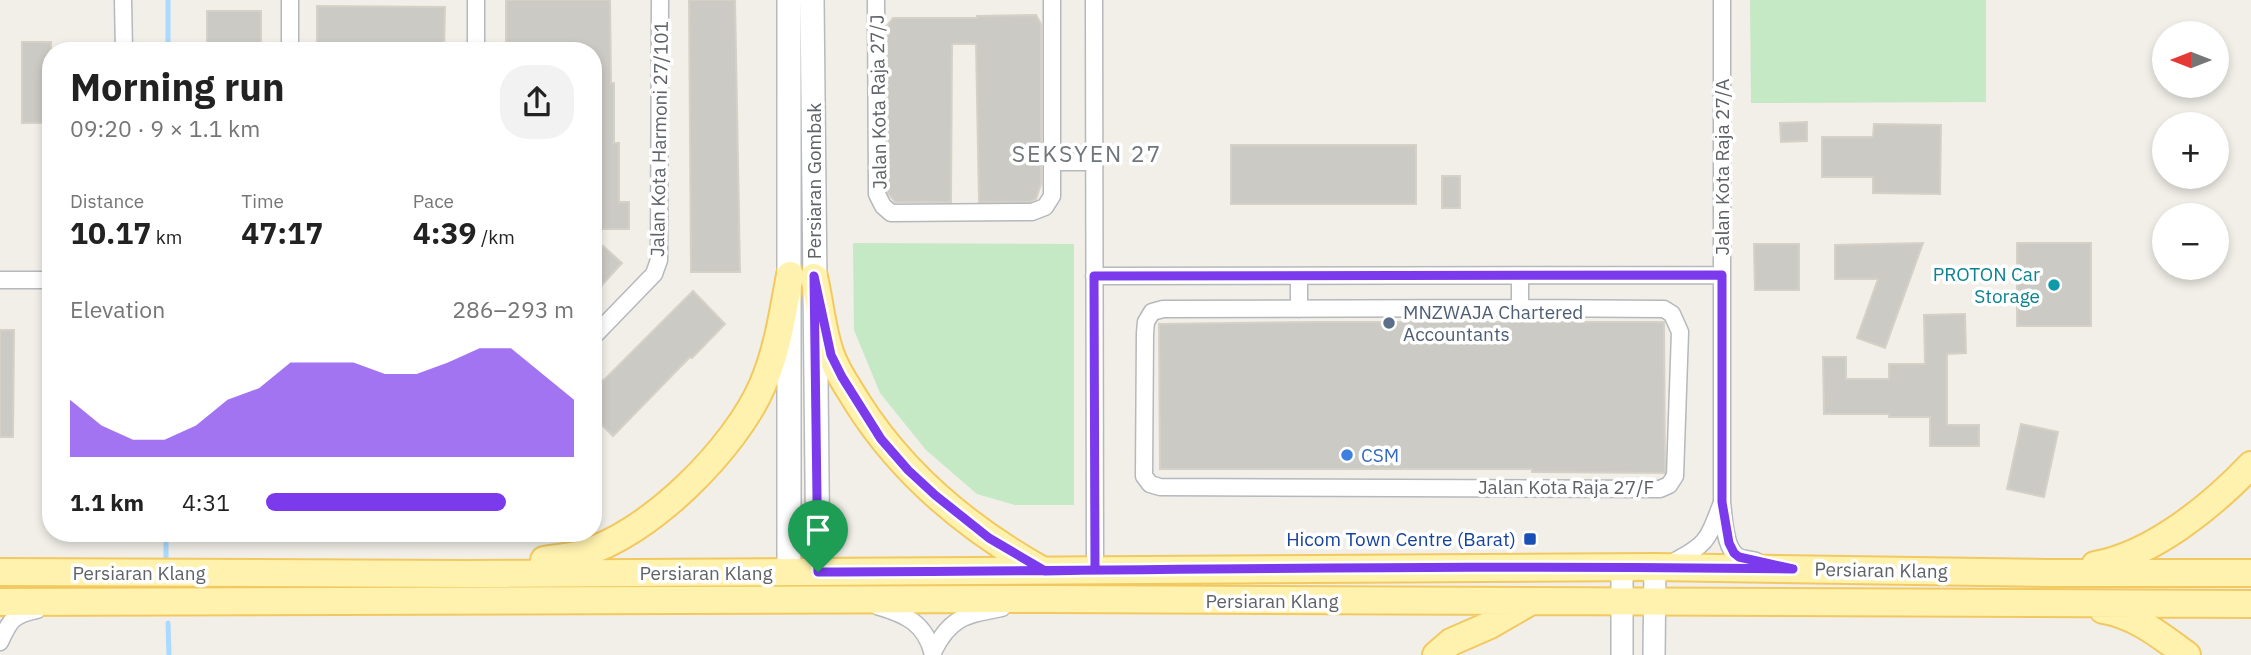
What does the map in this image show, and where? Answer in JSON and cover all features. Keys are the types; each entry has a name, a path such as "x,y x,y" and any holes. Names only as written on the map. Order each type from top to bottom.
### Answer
{"main road":[{"name":"Persiaran Gombak","path":"789,0 818,572"},
{"name":"Persiaran Gombak","path":"789,572 813,0"},
{"path":"802,276 831,355 881,439 935,495 989,538 1045,571"},
{"path":"466,574 580,554 616,539 659,510 729,442 747,416 763,385 802,276"},
{"path":"2048,573 2106,563 2137,551 2197,512 2251,465"},
{"name":"Persiaran Klang","path":"0,572 466,574 1660,567 2251,573"},
{"name":"Persiaran Klang","path":"0,602 1049,599 2251,604"},
{"path":"1436,655 1451,642 1490,625 1529,602"},
{"path":"2065,603 2121,613 2146,626 2187,655"}],"street":[{"path":"123,0 124,42"},
{"path":"290,0 290,42"},
{"path":"476,0 476,42"},
{"name":"Jalan Kota Harmoni 27/101","path":"602,328 654,274 659,260 660,0"},
{"name":"Jalan Kota Raja 27/J","path":"876,0 877,194 883,206 891,213 1032,212 1045,207 1052,196 1052,162"},
{"path":"1052,0 1052,162 1094,162"},
{"path":"1094,0 1095,570"},
{"name":"Jalan Kota Raja 27/A","path":"1722,0 1722,502 1729,543 1734,553 1739,557 1793,569"},
{"path":"1094,276 1722,275"},
{"path":"1299,276 1299,309"},
{"path":"1520,276 1520,308"},
{"path":"0,280 42,280"},
{"name":"Jalan Kota Raja 27/F","path":"1520,308 1664,309 1672,314 1680,332 1675,476 1669,485 1660,489 1160,487 1150,484 1144,476 1145,333 1146,322 1152,312 1163,309 1520,308"},
{"name":"Jalan Kota Raja 27/A","path":"1660,567 1699,548 1707,540 1722,502"},
{"path":"1622,567 1622,655"},
{"path":"1654,655 1654,603 1660,567"},
{"path":"854,599 910,618 926,635 933,654"},
{"path":"933,654 950,624 969,615 1049,599"},
{"path":"0,642 9,622 22,614 71,601"}],"green space":[{"path":"1750,0 1986,0 1986,102 1751,103"},
{"path":"853,243 1074,244 1074,505 1015,505 977,494 926,450 880,393 854,330"}],"building":[{"path":"506,0 610,0 614,143 619,143 619,202 629,202 629,229 602,229 602,42 506,42"},
{"path":"689,0 735,0 740,272 691,272"},
{"path":"317,6 445,7 444,42 317,42"},
{"path":"207,11 261,11 261,42 207,42"},
{"path":"1036,15 1041,24 1041,184 1036,199 1030,202 979,202 976,44 952,44 951,202 895,202 887,192 887,26 893,18"},
{"path":"22,42 42,42 42,123 22,123"},
{"path":"1807,122 1807,141 1781,142 1780,123"},
{"path":"1874,124 1941,125 1940,194 1873,193 1873,177 1822,177 1822,137 1873,137"},
{"path":"1231,145 1416,145 1416,204 1231,204"},
{"path":"1442,176 1460,176 1460,208 1442,208"},
{"path":"1923,243 1885,348 1857,338 1878,279 1835,279 1835,245"},
{"name":"PROTON Car Storage","path":"2017,243 2091,243 2091,326 2017,326"},
{"path":"1754,244 1799,244 1799,290 1755,290"},
{"path":"602,247 622,263 602,285"},
{"path":"693,291 725,324 613,436 602,425 603,381"},
{"path":"1965,314 1966,353 1947,354 1947,425 1979,425 1979,446 1930,446 1930,417 1824,414 1823,357 1846,357 1846,379 1889,379 1889,364 1925,364 1924,315"},
{"path":"1664,322 1665,473 1532,472 1532,469 1160,469 1159,324"},
{"path":"0,330 14,330 13,437 0,437"},
{"path":"2021,424 2058,432 2044,497 2007,489"}],"waterway":[{"path":"168,0 168,42"},
{"path":"166,542 166,563"},
{"path":"168,623 169,655"}],"place":[{"name":"PROTON Car Storage","path":"2054,285"},
{"name":"MNZWAJA Chartered Accountants","path":"1389,323"},
{"name":"CSM","path":"1347,455"},
{"name":"Hicom Town Centre (Barat)","path":"1530,539"}],"district":[{"name":"SEKSYEN 27","path":"1087,153"}],"route":[{"path":"818,572 814,276 831,355 881,439 935,495 989,538 1045,571 1095,570 1094,276 1722,275 1722,502 1729,543 1739,557 1793,569 1622,567 1219,569 1045,571 818,572"}]}
